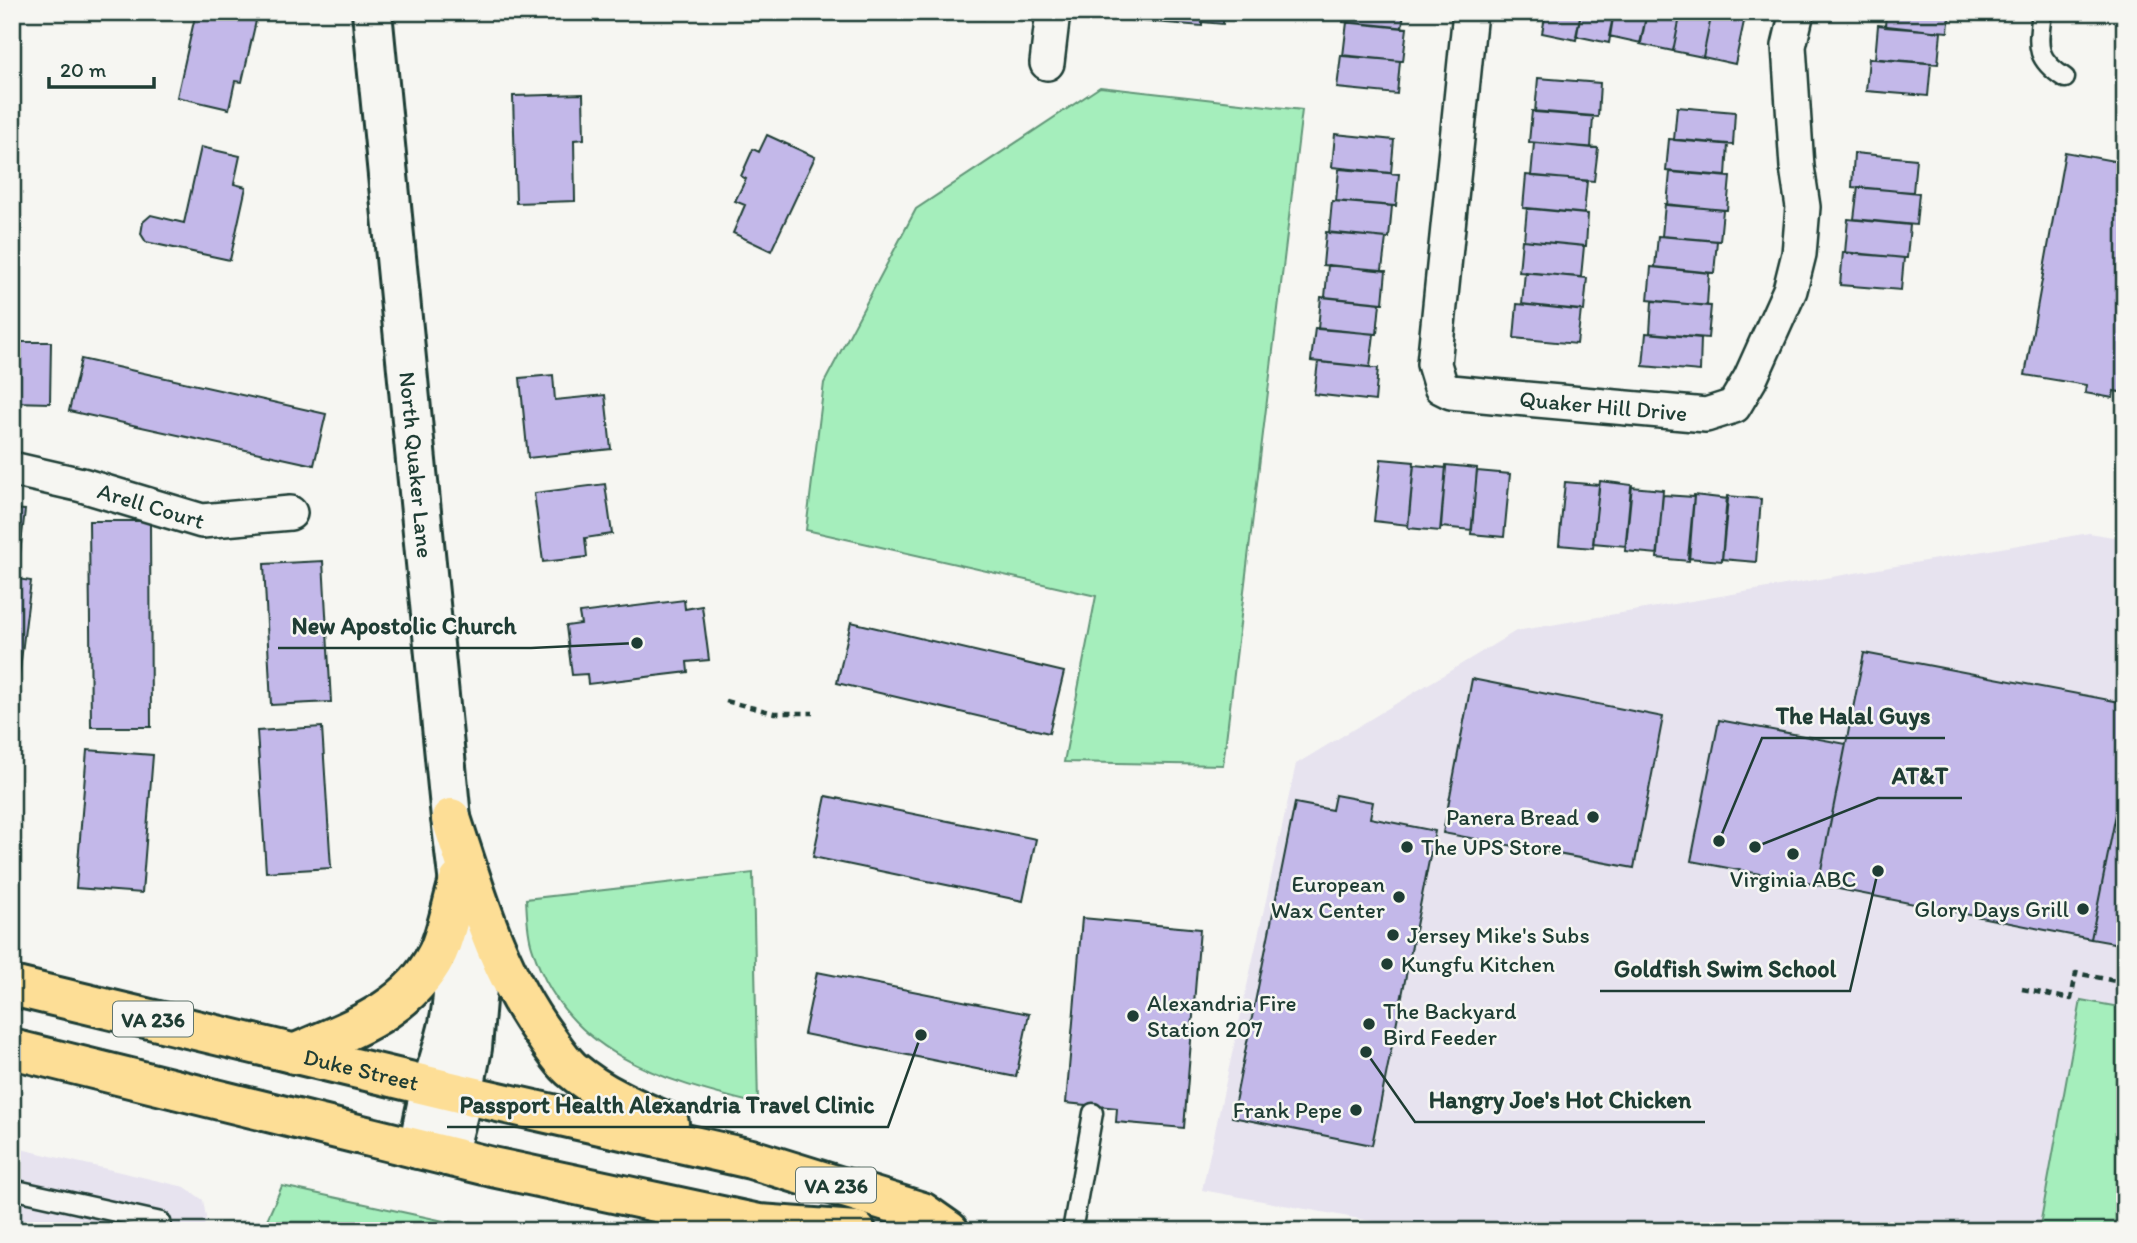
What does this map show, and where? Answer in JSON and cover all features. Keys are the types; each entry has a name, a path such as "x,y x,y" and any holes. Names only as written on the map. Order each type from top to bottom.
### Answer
{"main road":[{"name":"North Quaker Lane","path":"373,12 463,918 452,941 453,1000 446,1041 447,1090 433,1152"},
{"path":"451,818 498,956 522,1001 570,1069 607,1095 751,1159"},
{"path":"294,1054 382,1014 414,988 438,953 459,881"},
{"name":"Duke Street","path":"12,986 447,1090 751,1159 922,1212 949,1231"},
{"name":"VA 236","path":"12,1049 433,1152 759,1224 856,1231"}],"street":[{"path":"1047,63 1053,12"},
{"name":"Quaker Hill Drive","path":"1469,12 1434,364 1441,387 1451,391 1504,397 1706,415 1734,406 1750,379 1790,290 1798,254 1803,207 1797,167 1789,46 1797,12"},
{"name":"Arell Court","path":"12,469 82,485 202,522 290,513"}],"lane":[{"path":"2042,12 2038,50 2047,67 2064,78"},
{"path":"1072,1231 1093,1113"},
{"path":"12,1189 161,1223 159,1231"}],"path":[{"path":"726,701 774,713 813,713"},
{"path":"2022,989 2071,999 2076,973 2125,984"}],"shaded area":[{"path":"2089,533 2125,539 2125,1231 1425,1231 1202,1190 1296,764 1516,631"},
{"path":"12,1147 185,1187 203,1200 206,1217 203,1231 12,1231"}],"green space":[{"path":"1100,87 1302,110 1223,765 1064,762 1096,596 806,530 824,383 916,209"},
{"path":"753,873 758,1104 687,1085 621,1057 592,1037 567,1013 547,983 530,941 526,899"},
{"path":"2081,1000 2125,1008 2125,1231 2039,1231"},
{"path":"282,1186 490,1231 262,1231"}],"building":[{"path":"196,12 252,12 250,19 256,21 242,82 235,81 229,109 177,97"},
{"path":"892,12 984,12 984,19"},
{"path":"1130,12 1224,12 1223,24 1202,22 1202,26 1130,20"},
{"path":"1344,12 1404,12 1402,28 1343,22"},
{"path":"1546,12 1581,12 1576,40 1542,33"},
{"path":"1581,12 1614,12 1609,43 1576,36"},
{"path":"1614,12 1647,12 1641,43 1609,36"},
{"path":"1647,12 1681,12 1673,51 1640,44"},
{"path":"1681,12 1712,12 1703,57 1673,51"},
{"path":"1712,12 1746,12 1735,64 1703,57"},
{"path":"1886,12 1950,12 1948,32 1885,27"},
{"path":"1347,22 1407,28 1403,61 1343,56"},
{"path":"1878,25 1941,32 1938,64 1875,59"},
{"path":"1341,55 1400,61 1397,94 1337,88"},
{"path":"1869,58 1931,63 1928,96 1866,91"},
{"path":"1538,78 1600,83 1598,117 1535,112"},
{"path":"583,94 584,139 574,140 575,201 516,203 513,96"},
{"path":"1677,107 1735,112 1733,145 1674,140"},
{"path":"1532,111 1593,116 1591,148 1529,142"},
{"path":"1335,134 1394,140 1391,173 1332,167"},
{"path":"767,135 815,157 771,251 733,233 745,205 735,201 746,179 741,176 753,149 759,152"},
{"path":"1669,139 1728,144 1726,176 1666,171"},
{"path":"1534,143 1598,148 1594,181 1531,176"},
{"path":"201,147 240,156 234,184 246,187 230,260 146,242 141,234 143,222 151,215 184,223"},
{"path":"2065,152 2125,163 2125,260 2121,279 2125,280 2125,393 2114,391 2113,398 2085,393 2086,385 2025,375"},
{"path":"1854,153 1916,159 1913,192 1852,187"},
{"path":"1339,169 1399,174 1396,206 1336,201"},
{"path":"1670,172 1730,177 1727,210 1667,205"},
{"path":"1526,175 1587,181 1584,214 1523,208"},
{"path":"1858,187 1919,193 1916,225 1854,219"},
{"path":"1332,201 1392,206 1389,238 1329,233"},
{"path":"1665,204 1723,210 1720,241 1662,236"},
{"path":"1527,208 1588,214 1586,246 1524,240"},
{"path":"1848,219 1910,225 1907,258 1845,253"},
{"path":"1326,232 1386,238 1382,270 1323,265"},
{"path":"1658,236 1717,241 1714,273 1655,267"},
{"path":"1522,240 1584,246 1581,277 1519,272"},
{"path":"1843,252 1904,258 1901,290 1840,285"},
{"path":"1328,265 1386,271 1383,303 1325,297"},
{"path":"1651,267 1709,273 1707,306 1648,300"},
{"path":"1525,272 1587,278 1584,311 1522,304"},
{"path":"1321,297 1380,303 1377,334 1318,329"},
{"path":"1652,301 1711,306 1708,338 1650,333"},
{"path":"1517,304 1581,310 1577,344 1514,338"},
{"path":"1315,328 1374,334 1370,367 1311,361"},
{"path":"1646,333 1701,338 1700,371 1643,366"},
{"path":"12,342 51,342 50,403 12,402"},
{"path":"81,359 326,414 314,465 69,411"},
{"path":"1318,362 1378,368 1375,401 1314,394"},
{"path":"553,375 555,400 605,395 611,449 528,458 520,378"},
{"path":"1381,459 1414,462 1408,525 1374,521"},
{"path":"1414,465 1446,468 1440,531 1408,528"},
{"path":"1446,465 1477,468 1472,530 1441,527"},
{"path":"1477,471 1510,474 1504,537 1471,534"},
{"path":"1600,481 1632,485 1626,546 1593,543"},
{"path":"1565,482 1599,485 1593,548 1559,545"},
{"path":"605,484 612,534 585,538 587,557 543,562 534,493"},
{"path":"1631,487 1663,490 1658,554 1625,551"},
{"path":"1663,495 1694,497 1689,561 1657,558"},
{"path":"1694,495 1728,499 1722,561 1688,558"},
{"path":"1727,496 1761,499 1756,562 1722,559"},
{"path":"12,509 25,510 17,579 31,581 12,732"},
{"path":"89,521 150,521 151,727 91,727"},
{"path":"323,561 331,702 271,705 264,564"},
{"path":"684,600 685,609 702,606 709,660 687,662 688,672 588,684 587,674 572,675 566,626 581,624 579,613"},
{"path":"851,622 1064,672 1049,733 837,683"},
{"path":"1864,653 2125,703 2125,769 2091,939 1818,885"},
{"path":"1472,679 1663,717 1634,868 1443,833"},
{"path":"1719,720 1846,744 1818,885 1691,861"},
{"path":"322,727 331,868 266,872 257,731"},
{"path":"87,750 153,755 142,893 76,888"},
{"path":"2125,769 2125,945 2091,939"},
{"path":"1335,795 1373,802 1370,818 1435,831 1372,1145 1232,1117 1295,803 1332,810"},
{"path":"826,796 1036,839 1023,901 813,857"},
{"name":"Alexandria Fire Station 207","path":"1082,918 1200,929 1184,1128 1116,1122 1117,1108 1066,1103"},
{"path":"817,972 1029,1014 1016,1077 804,1034"}],"place":[{"name":"New Apostolic Church","path":"637,643"},
{"name":"Panera Bread","path":"1593,817"},
{"name":"The Halal Guys","path":"1719,841"},
{"name":"The UPS Store","path":"1407,847"},
{"name":"AT&T","path":"1755,847"},
{"name":"Virginia ABC","path":"1793,854"},
{"name":"Goldfish Swim School","path":"1878,871"},
{"name":"European Wax Center","path":"1399,897"},
{"name":"Glory Days Grill","path":"2083,909"},
{"name":"Jersey Mike's Subs","path":"1393,935"},
{"name":"Kungfu Kitchen","path":"1387,964"},
{"name":"Alexandria Fire Station 207","path":"1133,1016"},
{"name":"The Backyard Bird Feeder","path":"1369,1024"},
{"name":"Passport Health Alexandria Travel Clinic","path":"921,1035"},
{"name":"Hangry Joe's Hot Chicken","path":"1366,1052"},
{"name":"Frank Pepe","path":"1356,1110"}]}
